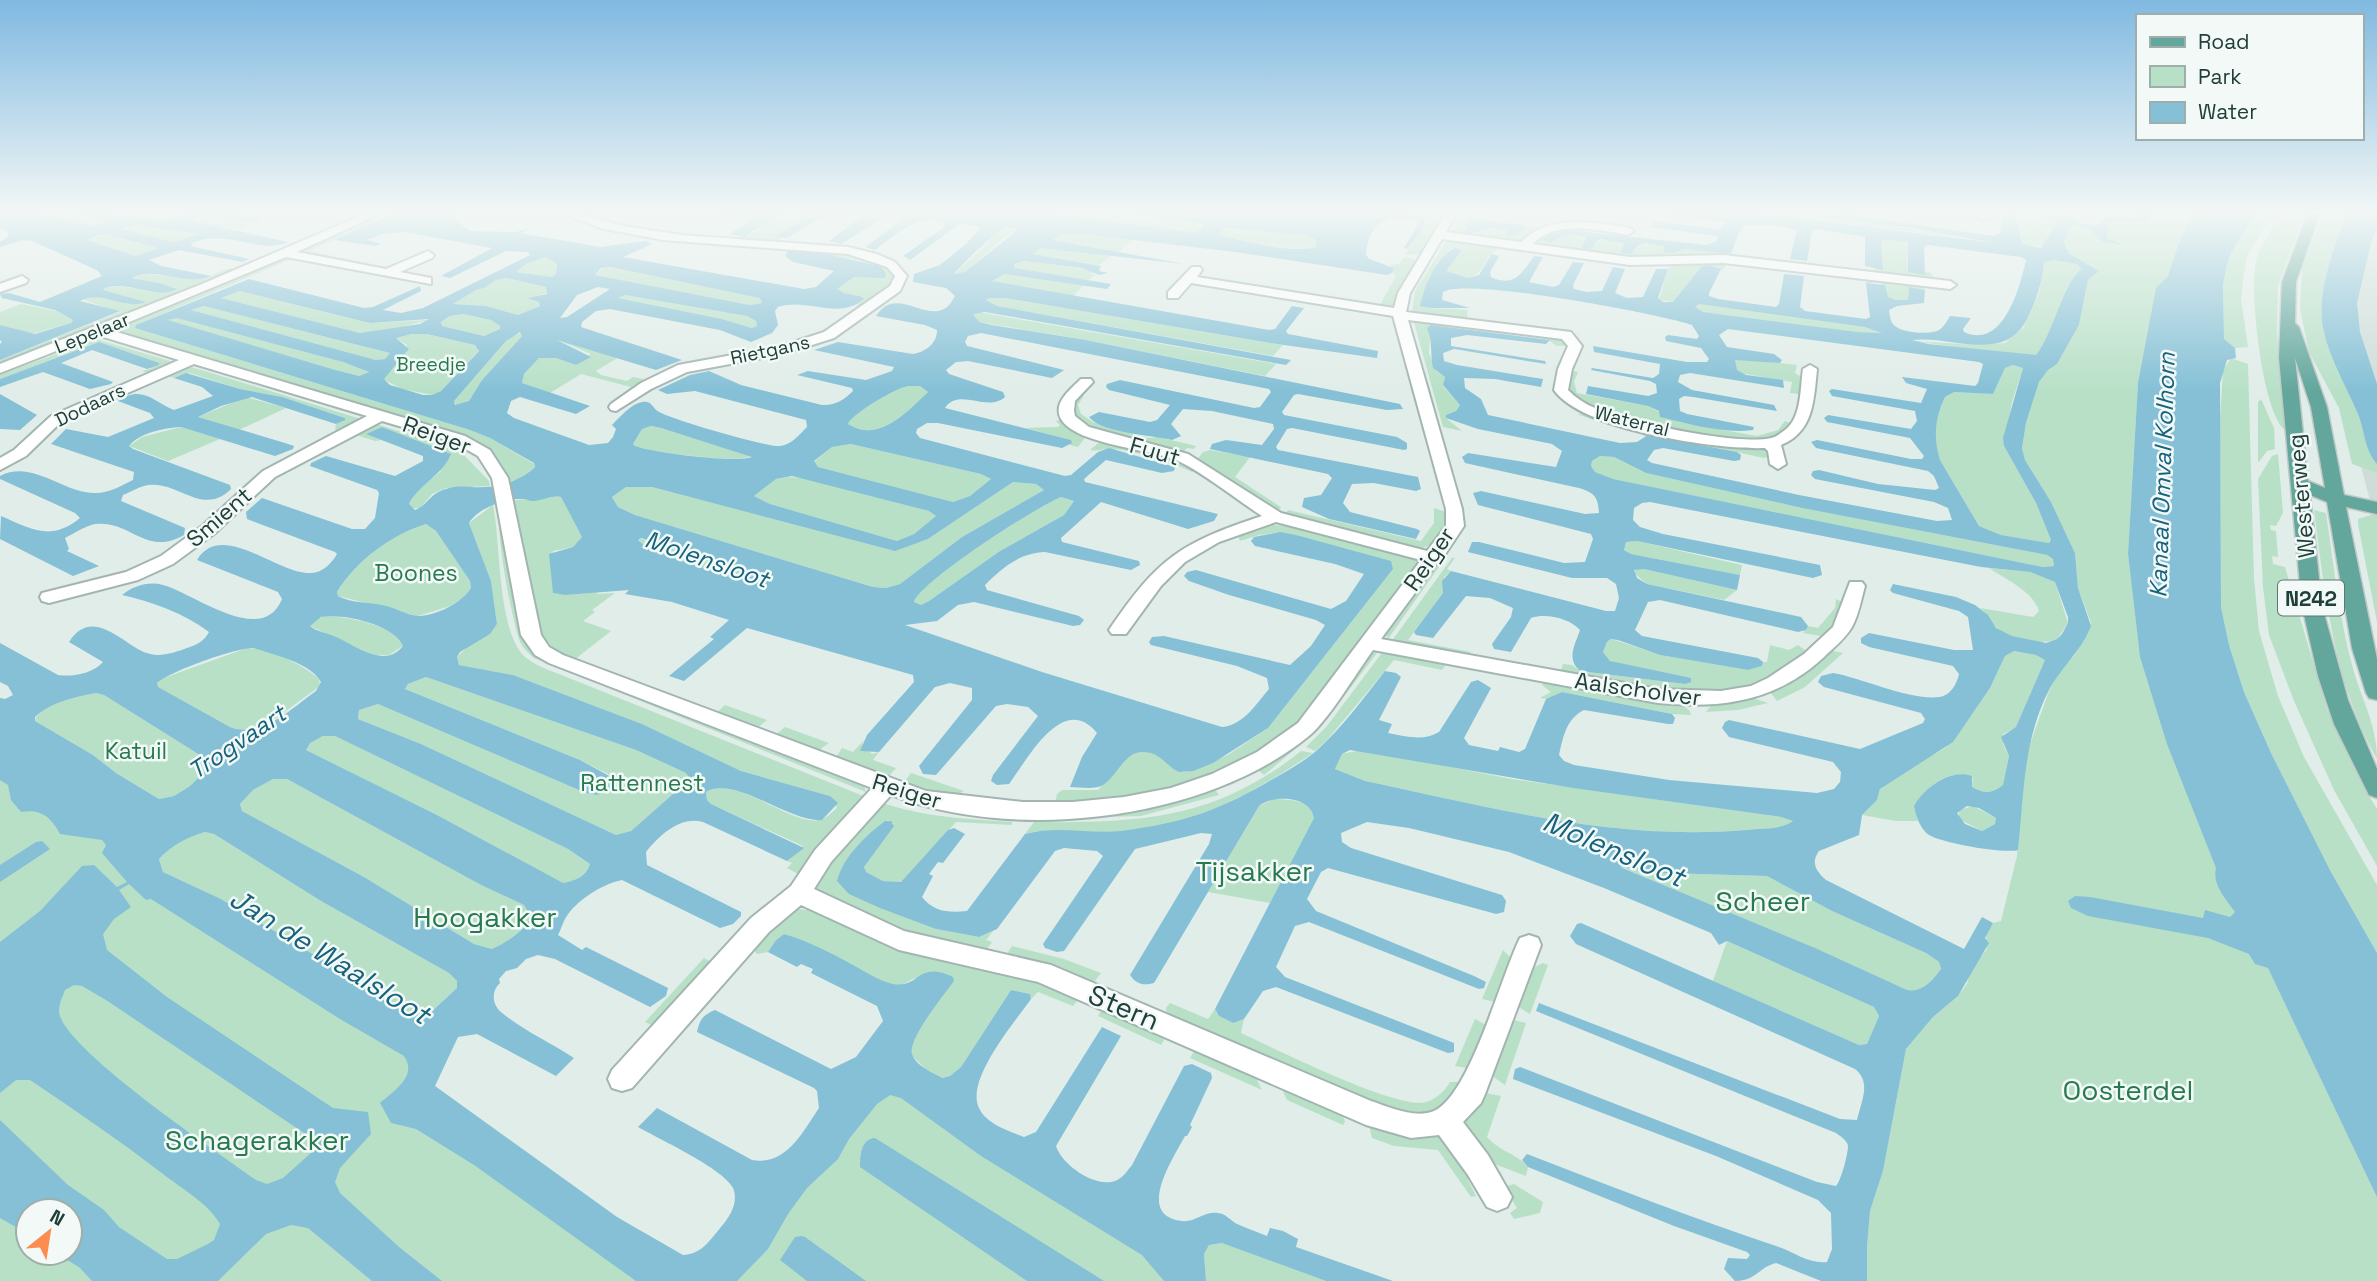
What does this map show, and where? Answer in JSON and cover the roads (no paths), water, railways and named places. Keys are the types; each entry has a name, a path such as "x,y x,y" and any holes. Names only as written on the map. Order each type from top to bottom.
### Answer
{"main road":[{"name":"Westerweg","path":"2292,273 2289,282 2287,358 2312,606 2319,638 2358,755 2377,789"},
{"name":"Westerweg","path":"2289,317 2314,390 2363,648 2377,693"},
{"path":"2300,484 2377,508"},
{"path":"2335,493 2377,498"}],"street":[{"name":"Lepelaar","path":"0,369 237,273"},
{"path":"388,273 427,281"},
{"name":"Rietgans","path":"616,407 646,386 683,368 784,350 829,335 895,288 900,273"},
{"path":"1173,295 1192,274 1399,314 1404,293 1416,273"},
{"path":"1844,273 1950,285"},
{"path":"0,288 22,280"},
{"name":"Waterral","path":"1399,314 1561,334 1573,341 1575,346 1565,369 1561,390 1591,413 1609,419 1720,440 1769,443"},
{"name":"Reiger","path":"98,331 470,444 484,453 500,478 531,635 542,651 576,667 923,799 958,806 1040,810 1132,805 1171,798 1234,775 1288,742 1305,728 1434,558 1455,526 1454,509 1399,314"},
{"name":"Dodaars","path":"0,465 20,453 56,419 191,360"},
{"path":"1778,464 1776,449 1769,443 1788,436 1797,428 1803,415 1810,369"},
{"name":"Fuut","path":"1086,382 1068,400 1066,411 1074,424 1098,436 1182,457 1275,517 1434,558"},
{"name":"Smient","path":"49,597 132,576 167,559 199,537 269,474 379,416"},
{"path":"1119,629 1160,577 1179,558 1222,535 1275,517"},
{"name":"Aalscholver","path":"1369,643 1658,696 1694,700 1731,698 1778,683 1833,638 1842,627 1856,586"},
{"path":"622,1079 760,925 799,893 823,856 886,786"},
{"name":"Stern","path":"799,893 899,940 1042,972 1366,1112 1404,1124 1432,1126 1445,1121"},
{"path":"1497,1197 1478,1165 1445,1121 1457,1113 1471,1094 1529,945"}],"water":[{"path":"99,273 195,273 211,276 191,279 150,274 132,278 177,289 168,292 123,286 105,288 103,290 146,302 129,304 96,297 80,301 120,311 0,360 0,325 35,334 71,323 73,320 55,310 2,298 0,294 9,293 40,302 102,276"},
{"path":"447,273 461,273 450,278 441,276"},
{"path":"494,273 552,277 556,273 597,273 595,275 750,305 762,303 760,298 639,273 712,273 804,289 816,287 832,273 886,273 885,278 854,277 837,289 864,299 854,305 833,309 800,305 778,307 775,311 778,325 772,333 751,342 720,330 610,309 596,311 582,322 581,327 682,360 656,370 557,340 591,357 576,365 556,358 539,358 524,374 522,383 590,406 576,414 520,397 511,401 507,413 514,418 589,445 608,443 616,429 612,425 630,408 645,402 659,412 682,421 739,438 780,446 791,442 807,427 806,420 695,391 667,394 658,390 690,375 709,371 741,385 822,405 839,402 853,391 852,388 797,375 808,371 866,380 892,371 894,367 814,350 838,342 913,354 926,349 933,343 937,330 925,325 876,316 892,304 927,311 947,307 955,296 946,288 913,282 914,274 918,273 1044,273 1111,284 1107,289 1004,274 992,281 1269,330 1275,329 1292,306 1304,308 1286,331 1288,334 1378,351 1377,358 1277,344 1005,298 986,300 997,306 1291,360 1286,365 985,312 973,314 979,322 992,325 1086,340 1400,404 1403,409 1387,410 1298,394 1294,395 1282,412 1284,415 1397,437 1407,443 1407,449 1292,428 1287,429 1276,447 1278,450 1418,477 1421,489 1416,491 1374,483 1352,484 1343,503 1350,512 1417,529 1420,531 1416,539 1329,519 1302,507 1304,498 1321,495 1332,478 1328,474 1210,449 1212,444 1226,440 1262,445 1274,429 1273,424 1212,411 1183,409 1171,424 1181,436 1172,440 1105,427 1089,417 1099,412 1150,422 1157,420 1170,405 1106,387 1107,384 1120,380 1254,408 1260,407 1271,392 1269,389 981,333 968,336 965,342 967,346 1064,370 1052,378 968,361 956,362 946,370 949,374 1003,392 1005,397 990,403 958,400 945,408 1071,440 1072,443 1062,448 938,423 927,423 917,429 916,433 920,438 1065,476 1071,475 1098,452 1109,448 1175,467 1174,471 1162,473 1106,460 1084,479 1085,482 1218,514 1214,521 1188,529 1101,502 1061,538 1062,542 1139,561 1140,565 1131,570 1045,552 1036,553 1012,562 985,585 987,590 1079,616 1084,620 1080,625 1073,626 974,602 958,605 937,621 905,625 1042,672 1222,727 1237,722 1254,707 1269,689 1267,678 1237,666 1151,645 1149,642 1152,637 1164,636 1290,665 1311,646 1325,625 1189,581 1184,576 1187,572 1196,570 1331,609 1346,601 1364,574 1335,564 1255,546 1251,541 1254,537 1280,532 1391,561 1393,569 1268,728 1213,763 1193,771 1179,772 1155,755 1142,752 1129,757 1109,780 1099,787 1070,787 1082,757 1097,733 1084,722 1071,720 1059,724 1047,734 1009,784 997,785 991,781 993,775 1038,716 1028,707 1007,704 996,706 936,775 923,774 919,766 972,700 972,688 950,683 935,687 879,752 860,751 867,735 914,682 913,675 747,628 684,681 669,676 714,639 710,637 729,620 672,602 625,594 629,590 565,595 553,593 549,554 573,547 582,537 561,497 534,501 508,500 479,513 469,523 491,581 497,624 490,634 460,652 457,657 459,665 513,675 642,724 741,771 830,796 838,803 822,820 809,819 732,790 718,788 706,792 707,800 711,804 804,848 787,861 703,822 686,822 671,828 646,852 647,865 741,912 741,916 733,924 720,928 622,880 598,889 569,912 558,935 582,950 586,947 668,988 666,996 650,1007 555,959 538,955 526,959 517,968 506,971 499,979 500,983 494,994 496,1005 518,1025 574,1058 556,1076 477,1034 458,1037 435,1086 617,1217 683,1255 695,1252 709,1241 730,1214 735,1199 733,1188 727,1180 705,1164 638,1127 657,1108 752,1160 764,1161 784,1153 792,1146 819,1108 817,1091 814,1088 697,1032 703,1018 715,1010 831,1069 856,1057 883,1021 877,1006 811,973 813,969 801,964 797,967 768,952 784,934 893,984 909,983 925,973 932,972 953,977 954,981 928,1017 912,1047 912,1054 917,1062 942,1078 950,1076 961,1067 1011,990 1030,994 1031,999 985,1067 977,1096 982,1114 998,1126 1024,1137 1036,1132 1102,1027 1121,1036 1056,1146 1072,1167 1098,1181 1118,1180 1132,1165 1184,1066 1192,1064 1211,1073 1212,1078 1190,1125 1192,1127 1173,1157 1161,1184 1161,1209 1168,1217 1182,1221 1218,1213 1267,1236 1270,1228 1283,1231 1298,1239 1296,1247 1393,1281 1326,1281 1222,1243 1209,1245 1204,1254 1206,1281 1164,1281 1142,1255 981,1156 901,1098 890,1095 877,1104 849,1139 838,1159 807,1188 768,1249 737,1281 636,1281 474,1165 416,1129 391,1123 380,1103 406,1076 408,1063 404,1056 340,1019 151,899 146,900 129,884 119,890 131,907 114,919 103,934 107,950 167,997 333,1108 368,1112 371,1134 340,1168 335,1182 340,1193 399,1247 442,1281 372,1281 308,1228 291,1225 266,1234 218,1281 92,1281 79,1267 84,1267 84,1197 14,1197 14,1226 0,1218 0,1120 68,1185 104,1210 119,1227 167,1259 177,1259 208,1244 214,1240 220,1224 194,1197 30,1080 16,1080 0,1093 0,942 40,911 82,866 94,865 117,887 127,882 102,853 106,845 102,840 60,834 44,815 21,812 11,800 8,785 0,780 0,698 13,695 8,686 0,682 0,643 58,675 70,676 88,672 103,662 69,642 79,631 89,627 110,632 141,651 155,655 178,651 205,638 209,632 189,619 122,595 147,584 163,585 244,618 259,619 272,613 282,599 278,592 197,560 208,549 221,545 251,552 299,572 316,573 330,564 337,554 335,552 247,519 246,512 262,498 352,529 365,529 375,518 379,493 377,490 310,466 326,456 395,476 423,461 423,456 366,434 382,427 451,454 442,468 413,497 409,504 415,510 441,491 456,487 491,487 505,484 535,467 534,463 470,430 135,328 136,325 249,279 364,308 373,307 420,286 421,291 383,310 401,313 423,308","holes":["507,278 546,287 547,294 527,298 539,302 540,306 518,315 486,306 453,304 496,280","598,287 610,289 567,317 560,318 577,295","240,291 370,323 429,319 420,324 360,333 221,298","625,295 747,316 756,321 757,326 752,328 722,319 618,298","204,306 390,353 385,359 376,360 191,310","463,314 491,320 500,326 500,329 484,336 442,326 441,322 450,316","177,318 343,362 369,372 359,376 168,320","520,332 522,336 482,380 469,401 455,405 454,401 506,341","427,334 475,345 479,351 441,391 423,395 390,385 384,379 409,349 396,338","908,386 920,386 928,392 891,423 870,430 848,424 875,402","651,426 752,457 712,458 645,449 633,444 642,429","851,444 981,474 991,479 970,496 953,502 818,467 814,461 832,447","792,476 929,511 936,516 914,534 897,541 770,504 754,496 776,479","1013,482 1036,484 1044,490 962,537 900,584 886,588 873,587 635,515 618,507 612,497 626,487 652,487 895,551 928,539","1061,497 1074,501 1064,515 1000,551 929,601 921,605 914,602 936,578 957,562","426,524 436,531 470,581 471,588 462,598 433,614 419,616 338,596 337,592 345,580 365,559 388,542","641,538 753,577 693,565 646,546 638,540","321,617 354,619 379,626 398,638 403,646 388,656 370,654 310,626","253,648 300,664 321,682 316,691 276,720 254,729 242,730 230,727 158,687 157,683 175,672","426,677 636,750 686,773 690,779 631,831 616,835 421,744 358,719 359,710 378,704 586,793 597,795 613,789 613,778 580,760 405,689 408,684","96,693 104,695 203,757 207,763 205,771 190,786 174,796 159,799 116,773 93,755 35,721 35,717 48,707","323,736 335,736 568,849 590,864 583,875 563,883 437,815 306,750 310,743","273,779 287,779 481,885 524,905 531,917 514,936 492,949 474,944 364,877 242,811 240,804 253,790","205,832 214,834 321,901 449,973 457,981 457,988 429,1014 414,1015 221,899 163,872 159,859 180,842","74,985 82,986 106,1000 307,1135 312,1141 312,1152 283,1178 267,1184 256,1180 117,1078 71,1033 60,1016 59,1006 65,990"]},
{"name":"Molensloot","path":"1432,273 1452,273 1468,278 1480,273 1490,273 1491,277 1506,281 1521,273 1534,273 1529,282 1553,287 1559,285 1566,273 1579,273 1573,285 1574,289 1587,292 1602,291 1610,273 1623,273 1615,293 1627,298 1643,297 1654,273 1667,273 1658,298 1663,302 1673,302 1696,273 1719,273 1709,296 1776,307 1779,304 1784,274 1804,276 1800,307 1805,311 1866,319 1870,317 1866,283 1885,285 1888,297 1896,300 1908,300 1909,287 1925,290 1924,303 1897,306 1889,310 1895,326 1910,332 1935,332 1941,329 1950,316 1971,318 1963,329 1964,332 1978,335 1999,325 2019,286 2023,273 2043,273 2029,315 2019,331 2007,340 1978,345 1912,340 2036,355 2076,275 2097,273 2088,280 2079,325 2057,364 2048,370 2039,382 2026,423 2022,448 2025,460 2051,502 2075,553 2078,588 2091,626 2083,642 2050,688 2034,727 2026,767 2018,850 1987,849 1936,838 1923,829 1914,806 1931,786 1955,775 1972,776 1972,787 1984,792 2003,785 2009,756 2001,737 2016,727 2045,660 2036,655 2014,651 2005,656 1990,688 1953,742 1880,789 1877,800 1862,815 1859,835 1819,851 1816,855 1817,870 1826,880 1964,949 1982,917 1993,923 1985,938 1989,943 1958,996 1933,1017 1906,1049 1883,1171 1870,1211 1867,1281 1821,1281 1776,1263 1748,1279 1735,1281 1724,1269 1728,1258 1747,1259 1750,1255 1747,1252 1674,1226 1528,1167 1522,1160 1527,1154 1813,1261 1827,1262 1832,1249 1831,1213 1818,1200 1716,1156 1513,1079 1515,1069 1520,1067 1817,1182 1836,1186 1838,1183 1848,1146 1836,1133 1536,1011 1539,1003 1840,1119 1857,1120 1864,1086 1855,1069 1576,944 1570,936 1577,924 1581,923 1859,1045 1867,1044 1879,1016 1874,1007 1727,941 1719,945 1711,933 1604,888 1509,852 1409,828 1367,822 1341,833 1342,842 1351,848 1502,895 1506,901 1504,912 1496,914 1328,868 1321,872 1307,899 1316,911 1474,976 1486,982 1484,988 1479,989 1309,922 1295,926 1276,967 1285,977 1454,1043 1454,1052 1448,1053 1276,987 1263,991 1244,1019 1233,1023 1219,1016 1215,1009 1314,818 1306,805 1299,801 1274,800 1259,806 1154,983 1150,984 1137,982 1130,975 1209,844 1212,834 1201,833 1135,849 1064,951 1057,952 1045,948 1043,944 1103,856 1097,851 1064,848 1055,851 997,929 979,937 936,929 880,908 849,894 837,881 844,864 856,848 885,821 891,821 894,826 864,867 866,872 883,881 901,882 948,830 954,828 965,834 943,863 938,862 929,874 933,876 922,897 942,910 967,911 1025,834 1048,830 1121,831 1162,824 1213,809 1278,776 1309,756 1325,743 1352,713 1385,671 1401,677 1379,720 1392,724 1388,733 1420,738 1439,732 1471,682 1478,680 1491,688 1464,738 1469,745 1498,751 1500,747 1519,752 1525,749 1546,699 1562,692 1672,714 1675,718 1673,724 1668,724 1584,710 1569,723 1559,755 1564,761 1574,765 1669,780 1817,793 1834,789 1840,782 1841,772 1833,762 1729,737 1722,728 1725,722 1729,720 1860,749 1923,723 1925,719 1921,713 1824,687 1818,682 1821,676 1833,673 1915,696 1939,697 1952,689 1959,674 1953,666 1861,643 1861,638 1869,633 1954,650 1973,650 1968,617 1959,611 1893,593 1890,590 1893,584 1956,597 1975,605 1988,615 1996,628 2012,636 2046,643 2057,639 2068,623 2055,582 2030,572 1981,567 1650,502 1634,508 1633,520 1640,527 1820,565 1822,575 1813,578 1637,541 1626,542 1624,550 1631,554 1740,575 1737,590 1644,569 1634,570 1637,578 1647,584 1801,617 1808,626 1806,630 1798,632 1660,600 1648,602 1635,630 1642,636 1758,658 1763,662 1762,666 1748,670 1660,655 1618,640 1611,639 1607,642 1603,652 1610,661 1691,678 1691,682 1685,684 1580,671 1573,662 1573,657 1580,630 1570,622 1557,618 1531,618 1511,652 1494,649 1492,644 1511,617 1513,608 1490,598 1466,596 1433,638 1416,635 1414,632 1443,593 1442,581 1451,571 1606,611 1615,611 1619,598 1616,584 1607,578 1572,578 1468,552 1472,542 1479,542 1564,563 1585,562 1593,539 1591,534 1478,505 1473,493 1481,491 1585,514 1599,513 1599,508 1595,496 1579,488 1465,463 1462,457 1468,453 1556,467 1562,451 1552,444 1478,429 1446,418 1446,415 1456,411 1460,405 1443,385 1445,377 1433,368 1427,328 1431,325 1550,340 1546,344 1467,335 1451,338 1451,346 1545,361 1546,364 1454,349 1443,353 1444,361 1457,365 1543,379 1541,387 1495,379 1464,378 1465,388 1481,399 1488,415 1620,443 1637,442 1648,435 1737,452 1741,455 1740,460 1734,461 1663,448 1654,450 1647,460 1799,495 1937,521 1952,520 1948,508 1934,502 1815,479 1811,475 1813,471 1819,470 1878,484 1935,490 1939,488 1934,476 1928,471 1816,448 1811,442 1817,440 1922,459 1924,456 1910,438 1827,422 1824,418 1828,415 1911,429 1917,421 1915,411 1832,396 1829,391 1832,389 1921,403 1927,389 1906,383 1902,377 1975,386 1983,364 1728,329 1719,335 1727,347 1774,354 1782,360 1780,363 1735,360 1737,370 1746,375 1783,380 1784,388 1690,373 1680,375 1678,382 1692,390 1774,405 1777,411 1693,397 1684,396 1679,399 1680,411 1687,414 1754,427 1753,430 1742,431 1718,429 1660,417 1659,411 1648,406 1586,394 1588,386 1648,396 1657,393 1656,384 1650,381 1591,370 1592,368 1653,378 1659,374 1660,364 1594,352 1593,346 1687,362 1707,362 1709,359 1701,348 1666,341 1665,337 1668,335 1697,339 1699,336 1692,325 1605,306 1487,289 1443,292 1442,300 1470,308 1431,308 1420,306 1424,290","holes":["1699,304 1865,327 1882,333 1703,312 1695,307","2013,365 2023,368 2003,438 2004,446 2036,503 2051,540 2049,543 2001,535 1979,526 1940,460 1936,428 1945,397 1954,392 1993,394 2005,368","1600,456 1614,457 1646,473 1802,508 2047,555 2053,559 2054,566 2043,567 1613,479 1595,472 1591,466 1592,461","1350,750 1573,788 1781,817 1793,821 1771,828 1697,832 1648,831 1554,820 1365,781 1335,769 1342,754","1967,806 1979,808 1996,818 1995,824 1982,831 1965,824 1957,813","1620,867 1665,873 1767,876 1832,911 1926,953 1939,962 1941,969 1922,988 1907,990 1815,948"]},
{"name":"Kanaal Omval Kolhorn","path":"2169,273 2225,273 2224,339 2235,348 2236,358 2227,360 2220,383 2221,607 2229,645 2244,692 2271,753 2331,872 2377,953 2377,1197 2268,968 2255,964 2249,954 2208,938 2088,916 2071,908 2068,901 2075,896 2090,897 2203,918 2205,910 2230,917 2235,912 2218,886 2216,868 2167,744 2140,657 2128,554 2138,383 2156,288"},
{"path":"2327,273 2364,273 2357,303 2360,332 2377,384 2377,464 2326,339 2321,315"},
{"path":"99,342 159,365 147,369 92,350 61,363 113,382 111,384 90,389 43,372 0,387 0,379"},
{"path":"186,373 240,389 282,397 345,420 336,424 252,397 221,406 198,417 294,446 293,449 275,456 181,427 160,430 133,441 129,446 133,449 230,485 231,489 221,497 210,500 160,485 146,486 123,495 121,501 185,528 184,535 171,541 159,542 108,524 87,526 65,538 69,549 67,551 99,566 73,576 0,539 1,516 41,531 60,530 80,518 75,513 0,479 0,476 12,472 36,474 84,492 96,493 133,480 134,472 51,444 66,429 108,437 154,418 150,413 118,401 126,396 148,396 174,410 213,396 202,387 174,378"},
{"path":"0,394 37,415 20,430 0,429"},
{"path":"42,841 50,849 0,882 0,865 36,842"},
{"path":"875,1138 1104,1281 1027,1281 860,1167 864,1144"},
{"path":"801,1236 866,1281 807,1281 780,1260 795,1237"}],"park label":[{"name":"Breedje","path":"431,364"},
{"name":"Boones","path":"416,573"},
{"name":"Katuil","path":"136,751"},
{"name":"Rattennest","path":"642,783"},
{"name":"Tijsakker","path":"1254,871"},
{"name":"Scheer","path":"1763,901"},
{"name":"Hoogakker","path":"485,917"},
{"name":"Oosterdel","path":"2128,1090"},
{"name":"Schagerakker","path":"257,1140"}],"water label":[{"name":"Trogvaart","path":"237,742"},
{"name":"Jan de Waalsloot","path":"330,956"}]}
